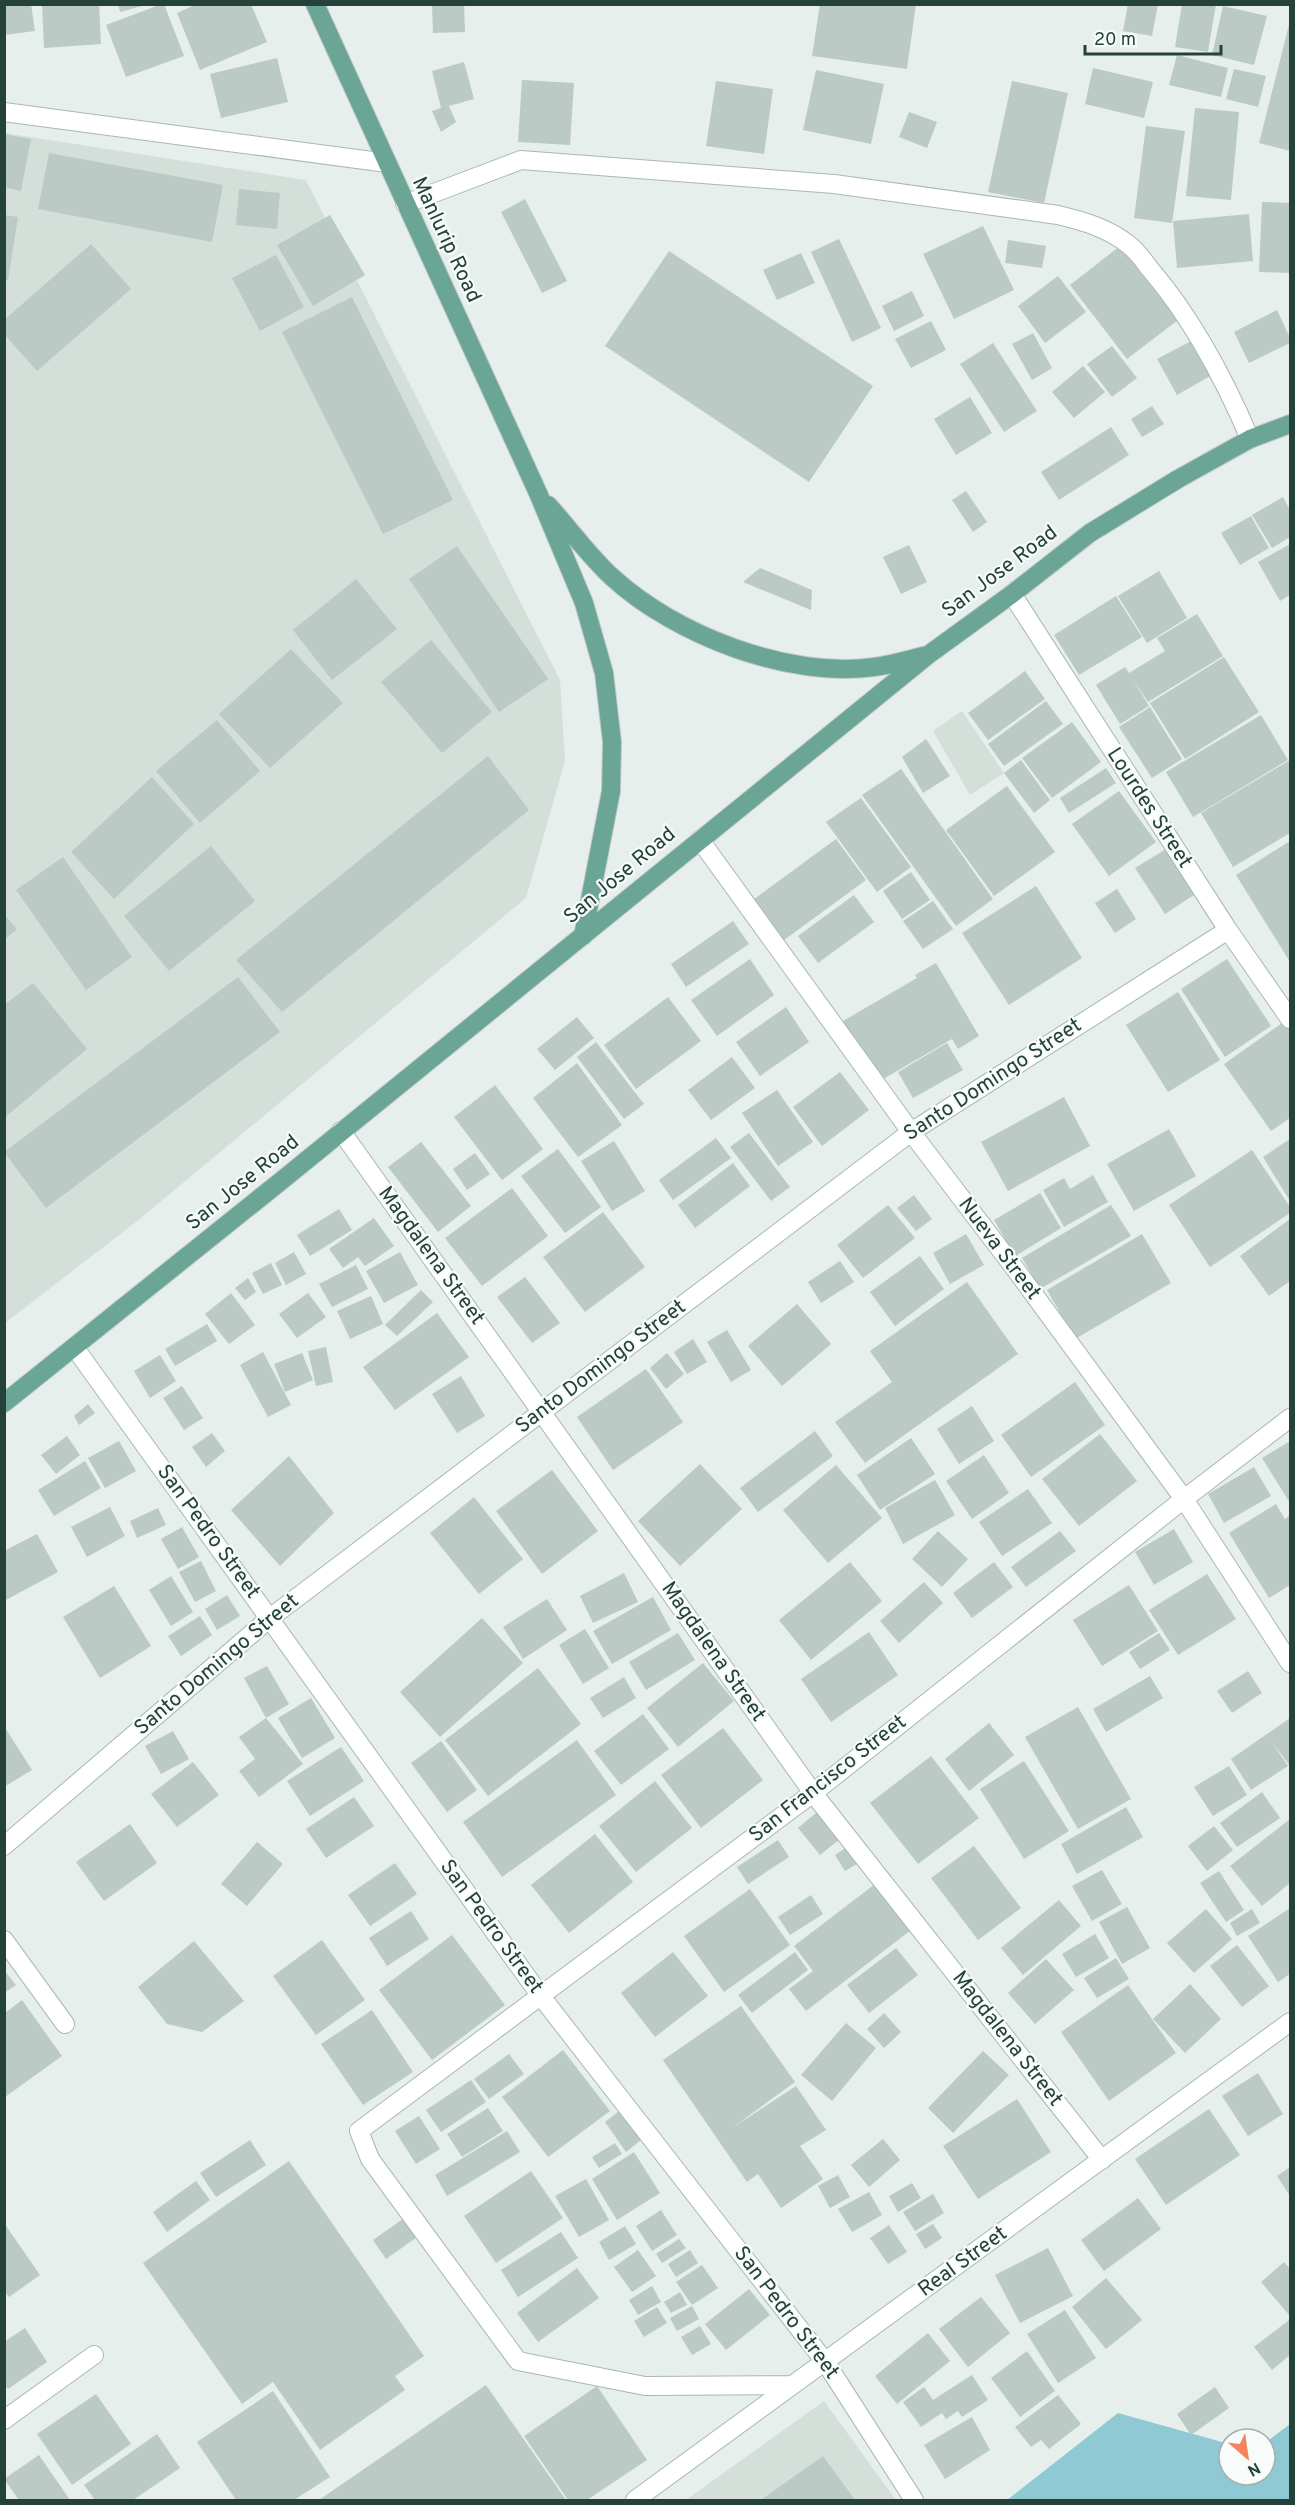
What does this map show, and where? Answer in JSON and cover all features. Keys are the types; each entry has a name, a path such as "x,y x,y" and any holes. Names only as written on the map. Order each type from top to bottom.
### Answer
{"main road":[{"name":"Manlurip Road","path":"315,4 538,493 584,603 604,673 612,742 611,791 583,936"},
{"name":"San Jose Road","path":"4,1403 75,1348 928,655 1012,594 1090,532 1178,478 1250,438 1290,424"},
{"name":"Manlurip Road","path":"538,493 612,577 656,610 723,645 763,658 818,668 873,667 928,655"}],"street":[{"path":"4,112 387,163"},
{"path":"405,204 521,160 834,184 1058,215 1088,222 1112,233 1130,246 1185,313 1231,395 1250,438"},
{"name":"Lourdes Street","path":"1012,594 1228,930 1290,1019"},
{"name":"Nueva Street","path":"700,840 910,1132 1013,1266 1184,1499 1290,1663"},
{"name":"Santo Domingo Street","path":"4,1846 270,1618 910,1132 1228,930"},
{"name":"Magdalena Street","path":"342,1131 813,1793 1102,2160"},
{"name":"San Pedro Street","path":"75,1348 540,1995 826,2363 914,2500"},
{"name":"San Francisco Street","path":"790,2385 645,2386 518,2361 370,2159 359,2131 813,1793 1184,1499 1290,1418"},
{"path":"4,1940 65,2024"},
{"name":"Real Street","path":"634,2500 790,2385 826,2363 1290,2022"},
{"path":"4,2420 94,2355"}],"shaded area":[{"path":"5,133 306,180 560,680 565,761 526,898 136,1222 5,1323"},
{"path":"962,711 1004,773 970,795 933,731"},
{"path":"824,2401 896,2500 686,2500"}],"water":[{"path":"1118,2413 1217,2441 1217,2487 1277,2487 1277,2434 1290,2424 1290,2500 1007,2500"}],"building":[{"path":"4,4 31,4 35,31 4,35"},
{"path":"42,4 99,4 101,44 44,48"},
{"path":"118,4 145,4 146,5 120,12"},
{"path":"164,4 184,56 126,77 106,25"},
{"path":"197,4 251,4 267,42 200,70 177,13"},
{"path":"432,4 464,4 465,32 433,33"},
{"path":"820,4 916,4 907,69 812,56"},
{"path":"1128,4 1158,4 1152,36 1123,31"},
{"path":"1182,4 1216,4 1208,52 1175,47"},
{"path":"1223,6 1267,16 1254,65 1212,55"},
{"path":"1290,21 1290,151 1259,143"},
{"path":"1177,55 1228,68 1221,97 1169,85"},
{"path":"277,58 288,102 221,118 210,74"},
{"path":"464,62 474,99 449,106 456,122 441,132 432,111 441,108 432,71"},
{"path":"1093,68 1153,82 1144,118 1085,104"},
{"path":"1234,69 1266,76 1258,107 1226,99"},
{"path":"816,70 884,84 871,144 803,130"},
{"path":"522,80 574,83 570,145 518,142"},
{"path":"716,81 773,89 764,154 706,146"},
{"path":"1012,81 1068,93 1044,203 988,192"},
{"path":"1195,108 1239,112 1231,200 1186,196"},
{"path":"909,112 937,122 927,148 899,137"},
{"path":"1146,126 1185,131 1172,223 1134,218"},
{"path":"4,134 31,139 21,191 4,187"},
{"path":"49,153 223,185 212,242 38,209"},
{"path":"239,189 280,193 277,229 236,225"},
{"path":"525,199 567,281 542,293 501,212"},
{"path":"1262,202 1290,203 1290,273 1259,272"},
{"path":"1249,214 1253,261 1177,268 1173,221"},
{"path":"4,215 18,217 8,280 4,279"},
{"path":"330,215 365,275 313,306 277,245"},
{"path":"983,226 1014,290 954,319 923,254"},
{"path":"839,239 881,328 852,342 811,252"},
{"path":"1008,240 1046,246 1042,268 1005,263"},
{"path":"91,244 131,289 37,371 4,334 4,320"},
{"path":"1120,246 1178,320 1127,359 1070,285"},
{"path":"669,251 873,386 809,482 605,346"},
{"path":"801,253 815,283 777,300 763,270"},
{"path":"276,255 304,307 260,331 232,278"},
{"path":"1058,276 1086,312 1045,343 1018,306"},
{"path":"912,291 924,316 894,331 882,306"},
{"path":"352,297 453,500 383,534 282,332"},
{"path":"1277,310 1290,338 1290,343 1249,363 1234,332"},
{"path":"931,321 946,350 911,368 895,339"},
{"path":"1033,333 1052,368 1032,380 1012,344"},
{"path":"1193,340 1212,375 1177,395 1157,359"},
{"path":"993,343 1037,411 1004,432 960,364"},
{"path":"1112,346 1137,378 1112,397 1087,364"},
{"path":"1083,366 1105,392 1074,418 1052,392"},
{"path":"970,397 992,433 956,455 934,419"},
{"path":"1152,406 1164,424 1142,437 1131,419"},
{"path":"1111,427 1129,455 1059,500 1041,472"},
{"path":"966,491 987,522 973,532 952,500"},
{"path":"1283,497 1290,510 1290,537 1272,548 1252,515"},
{"path":"1251,516 1269,548 1240,565 1221,533"},
{"path":"1290,544 1290,595 1280,601 1258,562"},
{"path":"909,545 927,582 901,594 883,557"},
{"path":"457,546 548,679 499,712 409,579"},
{"path":"760,568 812,590 811,610 743,582"},
{"path":"1159,571 1187,618 1147,643 1118,596"},
{"path":"356,579 397,629 332,680 293,630"},
{"path":"1116,596 1142,637 1079,675 1054,635"},
{"path":"1197,614 1223,656 1148,702 1132,678 1149,706 1120,724 1096,685 1125,667 1129,673 1165,651 1157,638"},
{"path":"431,640 492,712 442,753 381,682"},
{"path":"291,649 343,703 270,768 219,714"},
{"path":"1224,657 1259,712 1185,759 1150,703"},
{"path":"1025,671 1045,699 988,740 968,713"},
{"path":"1046,701 1063,724 1004,766 988,744"},
{"path":"1150,707 1182,759 1152,778 1119,727"},
{"path":"1261,715 1288,760 1193,817 1166,772"},
{"path":"217,720 260,771 200,823 156,771"},
{"path":"1072,722 1101,762 1052,798 1022,758"},
{"path":"926,739 950,776 923,793 902,757"},
{"path":"488,756 529,810 282,1012 236,960"},
{"path":"1021,760 1050,800 1034,813 1004,773"},
{"path":"1290,760 1290,833 1233,867 1201,813"},
{"path":"1106,768 1116,783 1069,813 1060,798"},
{"path":"901,769 993,899 956,926 862,795"},
{"path":"152,777 194,824 114,899 71,852"},
{"path":"1007,786 1055,852 994,896 946,830"},
{"path":"1119,791 1156,842 1109,876 1072,824"},
{"path":"861,798 911,867 877,892 826,822"},
{"path":"836,839 866,880 780,943 750,902"},
{"path":"1290,841 1290,962 1236,875"},
{"path":"211,846 255,901 169,971 124,916"},
{"path":"1166,849 1194,895 1165,914 1135,868"},
{"path":"63,857 132,957 86,990 16,890"},
{"path":"911,872 930,900 902,919 883,891"},
{"path":"1036,886 1082,958 1009,1005 962,933"},
{"path":"1117,889 1136,919 1115,933 1095,903"},
{"path":"854,895 874,922 818,963 798,936"},
{"path":"933,901 953,929 923,949 903,921"},
{"path":"4,914 17,929 4,940"},
{"path":"733,921 749,944 686,987 671,964"},
{"path":"750,959 774,995 717,1036 691,1000"},
{"path":"1227,959 1271,1026 1225,1057 1181,989"},
{"path":"936,963 979,1036 958,1049 952,1039 878,1082 843,1021 917,978 915,975"},
{"path":"238,977 280,1032 46,1208 4,1152"},
{"path":"33,983 87,1049 4,1118 4,1005"},
{"path":"1178,992 1220,1060 1168,1092 1126,1025"},
{"path":"668,997 701,1041 636,1089 604,1045"},
{"path":"786,1007 809,1042 760,1076 736,1042"},
{"path":"577,1017 594,1038 555,1070 537,1049"},
{"path":"1285,1021 1290,1029 1290,1118 1271,1131 1224,1064"},
{"path":"596,1042 644,1104 624,1119 577,1057"},
{"path":"947,1043 963,1070 913,1098 898,1072"},
{"path":"732,1057 755,1088 711,1120 688,1090"},
{"path":"577,1063 622,1125 578,1157 533,1098"},
{"path":"840,1072 869,1110 822,1146 793,1107"},
{"path":"495,1085 543,1149 502,1180 454,1117"},
{"path":"777,1090 813,1142 778,1166 742,1113"},
{"path":"1064,1097 1090,1146 1008,1191 981,1142"},
{"path":"1169,1129 1196,1176 1134,1211 1107,1164"},
{"path":"749,1133 790,1187 771,1201 730,1147"},
{"path":"716,1138 731,1158 673,1200 659,1180"},
{"path":"1290,1139 1290,1201 1263,1157"},
{"path":"614,1141 645,1191 612,1211 581,1161"},
{"path":"421,1142 471,1206 438,1232 388,1167"},
{"path":"558,1149 601,1207 565,1233 521,1176"},
{"path":"1252,1150 1290,1207 1290,1213 1210,1267 1169,1205"},
{"path":"475,1153 490,1174 467,1190 453,1169"},
{"path":"733,1163 750,1186 695,1228 678,1205"},
{"path":"1093,1175 1108,1202 1064,1227 1043,1190 1064,1178 1070,1189"},
{"path":"512,1188 548,1236 482,1286 445,1238"},
{"path":"1040,1193 1061,1228 1015,1256 994,1220"},
{"path":"914,1195 932,1219 916,1231 897,1208"},
{"path":"888,1205 915,1238 863,1278 837,1245"},
{"path":"1111,1205 1131,1236 1040,1289 1022,1258"},
{"path":"339,1209 352,1230 310,1256 297,1235"},
{"path":"603,1212 645,1267 585,1312 543,1257"},
{"path":"374,1218 394,1246 365,1266 358,1257 343,1268 329,1249"},
{"path":"1290,1219 1290,1281 1269,1296 1240,1256"},
{"path":"966,1234 984,1265 950,1284 933,1253"},
{"path":"1142,1234 1171,1283 1075,1339 1047,1290"},
{"path":"294,1252 306,1274 286,1285 275,1263"},
{"path":"400,1252 418,1285 384,1303 366,1271"},
{"path":"920,1256 944,1289 895,1326 870,1292"},
{"path":"840,1261 854,1282 821,1303 808,1282"},
{"path":"271,1263 282,1285 263,1294 252,1273"},
{"path":"356,1265 368,1289 332,1307 319,1284"},
{"path":"525,1277 560,1323 532,1343 497,1297"},
{"path":"248,1278 256,1292 245,1300 235,1288"},
{"path":"967,1282 1018,1354 865,1463 835,1422 892,1382 870,1351"},
{"path":"421,1290 433,1302 397,1336 385,1325"},
{"path":"231,1293 255,1325 229,1344 205,1314"},
{"path":"308,1293 326,1317 297,1338 279,1314"},
{"path":"371,1296 383,1324 350,1339 337,1311"},
{"path":"797,1304 831,1344 782,1386 748,1346"},
{"path":"437,1313 469,1357 395,1410 363,1367"},
{"path":"207,1324 217,1341 175,1366 165,1349"},
{"path":"727,1330 751,1370 731,1382 707,1342"},
{"path":"693,1339 707,1362 687,1374 674,1352"},
{"path":"326,1347 333,1382 316,1386 308,1351"},
{"path":"263,1352 291,1405 268,1417 240,1365"},
{"path":"302,1353 313,1380 285,1392 274,1364"},
{"path":"667,1353 684,1374 666,1389 650,1368"},
{"path":"160,1355 176,1381 150,1398 134,1371"},
{"path":"646,1369 683,1422 613,1470 577,1417"},
{"path":"461,1376 485,1416 457,1433 432,1394"},
{"path":"1075,1382 1105,1425 1031,1477 1001,1435"},
{"path":"182,1386 203,1418 184,1430 163,1398"},
{"path":"88,1404 95,1413 79,1425 74,1416"},
{"path":"972,1406 994,1441 959,1464 937,1429"},
{"path":"815,1431 833,1456 758,1512 740,1488"},
{"path":"212,1433 225,1451 206,1467 192,1447"},
{"path":"1100,1434 1137,1481 1079,1526 1042,1479"},
{"path":"67,1436 80,1455 56,1474 41,1455"},
{"path":"911,1438 935,1474 880,1510 857,1475"},
{"path":"119,1441 136,1471 105,1488 88,1458"},
{"path":"1290,1441 1290,1503 1262,1458"},
{"path":"984,1455 1009,1493 972,1519 946,1481"},
{"path":"289,1456 334,1513 280,1566 231,1510"},
{"path":"85,1461 101,1488 54,1516 38,1490"},
{"path":"700,1464 742,1509 680,1566 638,1521"},
{"path":"836,1465 882,1518 828,1563 783,1510"},
{"path":"1254,1467 1271,1496 1224,1523 1208,1494"},
{"path":"552,1470 598,1531 542,1574 496,1511"},
{"path":"935,1480 955,1515 903,1544 885,1508"},
{"path":"1028,1489 1052,1523 1002,1556 979,1522"},
{"path":"474,1497 523,1559 479,1594 430,1533"},
{"path":"1276,1504 1285,1519 1290,1515 1290,1585 1269,1598 1229,1533"},
{"path":"110,1507 125,1536 87,1557 71,1527"},
{"path":"158,1508 166,1525 137,1538 130,1521"},
{"path":"182,1527 199,1557 178,1569 161,1539"},
{"path":"1174,1529 1193,1562 1154,1585 1135,1552"},
{"path":"938,1531 968,1559 942,1587 912,1559"},
{"path":"1060,1531 1076,1551 1026,1587 1011,1567"},
{"path":"37,1534 58,1572 4,1601 4,1551"},
{"path":"201,1561 216,1591 195,1602 179,1572"},
{"path":"850,1562 882,1601 811,1660 779,1620"},
{"path":"994,1562 1013,1587 972,1618 953,1593"},
{"path":"624,1573 638,1602 593,1623 580,1596"},
{"path":"1207,1574 1236,1619 1178,1655 1149,1610"},
{"path":"171,1576 193,1612 171,1626 149,1590"},
{"path":"924,1582 943,1603 899,1643 880,1621"},
{"path":"1129,1585 1158,1631 1102,1666 1073,1620"},
{"path":"114,1586 151,1646 100,1678 63,1617"},
{"path":"227,1595 240,1616 217,1630 205,1609"},
{"path":"653,1597 671,1630 612,1664 593,1631"},
{"path":"547,1599 567,1630 523,1659 503,1627"},
{"path":"200,1616 212,1635 181,1656 168,1636"},
{"path":"482,1618 523,1663 440,1737 400,1692"},
{"path":"585,1629 609,1668 583,1684 559,1645"},
{"path":"869,1632 898,1675 831,1722 801,1679"},
{"path":"678,1633 695,1660 646,1690 629,1662"},
{"path":"1159,1633 1170,1650 1140,1669 1129,1652"},
{"path":"703,1663 734,1701 678,1747 647,1708"},
{"path":"267,1666 289,1704 266,1718 244,1678"},
{"path":"538,1668 581,1724 488,1796 445,1740"},
{"path":"1248,1671 1262,1693 1232,1713 1217,1691"},
{"path":"1150,1676 1163,1698 1106,1732 1093,1709"},
{"path":"624,1677 636,1698 603,1718 590,1698"},
{"path":"311,1698 335,1738 302,1758 278,1718"},
{"path":"1078,1707 1131,1799 1078,1829 1025,1737"},
{"path":"643,1714 669,1749 621,1785 594,1751"},
{"path":"266,1718 303,1764 259,1797 239,1771 255,1759 239,1737"},
{"path":"1290,1718 1290,1766 1271,1741 1288,1766 1251,1790 1231,1759"},
{"path":"989,1723 1014,1755 969,1791 945,1759"},
{"path":"4,1726 32,1770 4,1787"},
{"path":"723,1728 763,1780 701,1828 661,1775"},
{"path":"173,1731 189,1759 161,1774 145,1746"},
{"path":"577,1740 616,1795 502,1877 463,1822"},
{"path":"441,1741 477,1790 447,1812 411,1763"},
{"path":"341,1747 364,1781 310,1816 287,1781"},
{"path":"931,1756 979,1818 918,1864 870,1803"},
{"path":"1024,1761 1069,1831 1024,1859 980,1789"},
{"path":"193,1762 219,1795 177,1827 151,1794"},
{"path":"1229,1766 1247,1795 1213,1816 1194,1787"},
{"path":"655,1781 692,1828 636,1872 599,1826"},
{"path":"1262,1792 1280,1818 1237,1847 1220,1823"},
{"path":"354,1797 374,1826 326,1858 306,1829"},
{"path":"1126,1807 1143,1837 1077,1874 1061,1844"},
{"path":"817,1812 840,1839 820,1855 798,1828"},
{"path":"1290,1819 1290,1883 1262,1906 1230,1866"},
{"path":"130,1824 157,1863 104,1901 76,1862"},
{"path":"1214,1826 1233,1850 1207,1871 1188,1846"},
{"path":"595,1834 633,1882 569,1933 531,1885"},
{"path":"778,1840 789,1857 748,1884 737,1867"},
{"path":"257,1842 283,1864 247,1906 221,1884"},
{"path":"850,1845 860,1862 845,1871 835,1855"},
{"path":"974,1846 1021,1908 978,1940 931,1878"},
{"path":"395,1863 417,1894 370,1926 348,1895"},
{"path":"1102,1870 1122,1904 1092,1921 1072,1886"},
{"path":"1219,1871 1244,1910 1226,1922 1200,1883"},
{"path":"875,1884 911,1930 806,2011 789,1989 813,1971 794,1946"},
{"path":"750,1889 790,1945 724,1992 684,1936"},
{"path":"811,1895 823,1914 790,1935 778,1917"},
{"path":"1059,1900 1081,1926 1023,1975 1001,1948"},
{"path":"1127,1907 1150,1948 1122,1964 1099,1922"},
{"path":"1290,1908 1290,1974 1278,1982 1248,1936"},
{"path":"1206,1909 1232,1939 1194,1973 1167,1943"},
{"path":"1252,1909 1260,1923 1237,1936 1230,1923"},
{"path":"411,1911 429,1939 387,1966 369,1938"},
{"path":"1095,1934 1109,1958 1076,1977 1062,1954"},
{"path":"452,1935 505,2005 432,2060 379,1990"},
{"path":"322,1940 365,2000 316,2035 273,1976"},
{"path":"194,1941 244,2001 202,2032 167,2024 138,1987"},
{"path":"1237,1945 1269,1986 1242,2007 1210,1966"},
{"path":"896,1948 918,1975 869,2013 847,1985"},
{"path":"673,1952 708,1996 655,2037 621,1993"},
{"path":"795,1952 808,1970 752,2013 738,1995"},
{"path":"1116,1958 1129,1979 1097,1998 1084,1978"},
{"path":"1046,1959 1074,1990 1035,2024 1008,1993"},
{"path":"4,1970 16,1985 4,1993"},
{"path":"1190,1984 1221,2019 1185,2053 1153,2019"},
{"path":"1128,1985 1176,2053 1109,2101 1061,2032"},
{"path":"22,2000 62,2056 5,2097 5,2013"},
{"path":"741,2006 795,2082 732,2128 796,2086 826,2130 800,2146 823,2179 781,2208 758,2174 747,2182 663,2060"},
{"path":"372,2010 413,2072 363,2105 321,2044"},
{"path":"884,2013 901,2032 884,2048 867,2029"},
{"path":"846,2023 876,2048 832,2101 801,2075"},
{"path":"563,2050 610,2111 548,2157 502,2097"},
{"path":"983,2051 1009,2075 953,2133 928,2108"},
{"path":"509,2054 524,2074 489,2099 474,2079"},
{"path":"1258,2073 1283,2114 1248,2136 1222,2096"},
{"path":"471,2080 486,2102 441,2132 426,2110"},
{"path":"1017,2099 1051,2152 978,2199 943,2146"},
{"path":"624,2107 646,2136 626,2152 605,2122"},
{"path":"488,2108 503,2131 462,2157 447,2134"},
{"path":"1209,2109 1240,2155 1166,2205 1135,2159"},
{"path":"419,2116 440,2149 416,2164 395,2131"},
{"path":"507,2131 520,2152 447,2196 435,2175"},
{"path":"883,2139 900,2160 869,2187 851,2165"},
{"path":"250,2140 266,2165 216,2197 200,2173"},
{"path":"615,2143 622,2154 599,2168 592,2157"},
{"path":"634,2152 660,2193 617,2220 592,2179"},
{"path":"289,2161 424,2356 395,2376 405,2390 320,2450 273,2382 242,2404 143,2263"},
{"path":"1290,2167 1290,2196 1277,2176"},
{"path":"531,2171 563,2218 496,2263 464,2216"},
{"path":"838,2175 850,2197 830,2208 818,2186"},
{"path":"586,2179 609,2220 579,2237 555,2196"},
{"path":"196,2181 210,2200 167,2232 153,2212"},
{"path":"912,2183 921,2198 898,2212 889,2196"},
{"path":"869,2192 882,2215 852,2232 838,2209"},
{"path":"933,2194 944,2213 915,2231 903,2212"},
{"path":"1138,2198 1161,2229 1104,2271 1081,2240"},
{"path":"661,2210 677,2235 652,2251 636,2226"},
{"path":"407,2216 420,2235 386,2259 373,2240"},
{"path":"4,2223 40,2275 9,2297 4,2290"},
{"path":"933,2224 942,2238 925,2249 916,2234"},
{"path":"889,2225 907,2252 888,2264 870,2238"},
{"path":"625,2226 636,2244 609,2260 599,2242"},
{"path":"561,2232 578,2258 518,2297 501,2270"},
{"path":"679,2239 686,2248 662,2263 656,2254"},
{"path":"1048,2248 1073,2296 1020,2323 995,2275"},
{"path":"638,2250 656,2276 632,2292 614,2267"},
{"path":"690,2250 698,2263 676,2277 668,2264"},
{"path":"1284,2262 1290,2269 1290,2316 1261,2282"},
{"path":"702,2265 718,2288 692,2305 676,2282"},
{"path":"577,2268 599,2298 538,2342 517,2313"},
{"path":"1106,2278 1142,2320 1106,2349 1072,2307"},
{"path":"652,2286 661,2302 638,2315 629,2300"},
{"path":"749,2289 770,2315 726,2350 705,2324"},
{"path":"680,2292 687,2305 671,2313 664,2302"},
{"path":"981,2297 1010,2333 968,2367 939,2329"},
{"path":"692,2306 699,2319 677,2331 670,2318"},
{"path":"657,2307 667,2323 644,2337 634,2321"},
{"path":"1065,2310 1096,2358 1058,2383 1027,2334"},
{"path":"1289,2320 1290,2355 1272,2370 1254,2347"},
{"path":"700,2326 711,2344 692,2355 681,2337"},
{"path":"25,2328 47,2362 8,2389 4,2384 4,2342"},
{"path":"928,2333 950,2361 897,2404 875,2376"},
{"path":"1027,2351 1055,2391 1020,2417 991,2378"},
{"path":"972,2375 988,2400 962,2417 958,2411 946,2419 942,2413 921,2427 903,2402 924,2387 933,2400"},
{"path":"486,2385 566,2500 319,2500"},
{"path":"597,2386 647,2460 587,2500 568,2500 524,2436"},
{"path":"1215,2387 1229,2408 1191,2435 1177,2414"},
{"path":"273,2391 330,2477 294,2500 236,2500 197,2442"},
{"path":"96,2394 131,2444 72,2485 37,2434"},
{"path":"1058,2395 1081,2424 1049,2449 1041,2440 1031,2447 1015,2427"},
{"path":"972,2417 990,2450 945,2479 924,2445"},
{"path":"157,2434 180,2468 133,2500 95,2500 84,2485"},
{"path":"39,2455 70,2500 19,2500 4,2479"},
{"path":"823,2456 855,2500 761,2500"}]}
